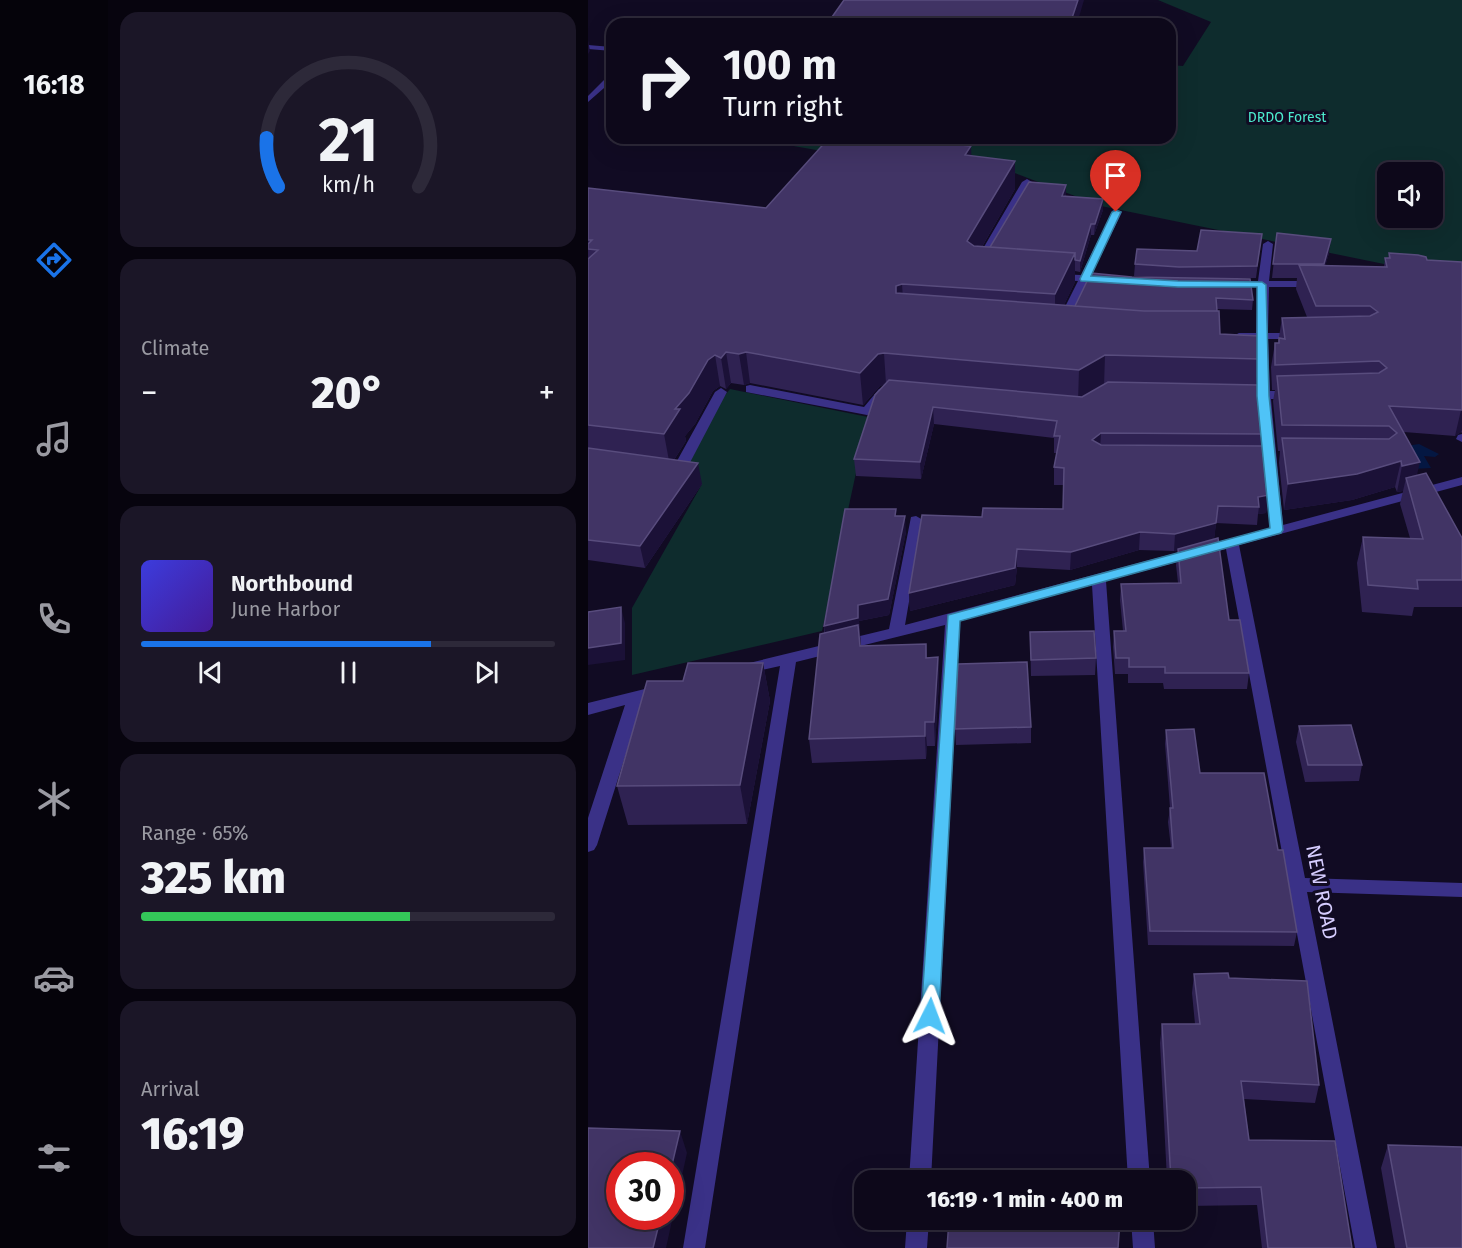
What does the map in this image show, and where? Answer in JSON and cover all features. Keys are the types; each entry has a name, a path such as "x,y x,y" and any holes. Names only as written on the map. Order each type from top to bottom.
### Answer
{"street":[{"path":"986,271 975,270 1027,182"},
{"path":"1059,331 1116,212"},
{"path":"1268,244 1262,285 1263,396 1277,530"},
{"path":"1041,275 1119,281"},
{"path":"1220,284 1329,284"},
{"path":"1230,336 1309,336"},
{"path":"750,390 867,411 885,390 897,391"},
{"path":"655,471 677,474 721,392"},
{"path":"1229,395 1308,395"},
{"path":"735,672 953,618 1462,481"},
{"path":"897,632 916,520"},
{"name":"NEW ROAD","path":"1232,544 1299,885 1366,1248"},
{"path":"1099,578 1138,1170"},
{"path":"921,1170 953,618"},
{"path":"694,1248 789,658"},
{"path":"588,709 680,685"},
{"path":"588,845 636,696"},
{"path":"1299,885 1462,890"},
{"path":"916,1248 917,1230"},
{"path":"1143,1230 1144,1248"}],"lane":[{"path":"588,47 606,48"},
{"path":"588,100 606,83"}],"green space":[{"name":"DRDO Forest","path":"1158,0 1462,0 1462,280 1101,206 999,167 822,151 782,144 1176,144 1176,65 1183,66 1211,22"},
{"path":"730,389 868,417 822,631 632,675 632,608 702,484 682,478 718,404"}],"water":[{"path":"1419,444 1439,454 1435,457 1424,456 1431,468 1412,469 1406,446"}],"building":[{"path":"844,0 1078,0 1072,18 831,18"},
{"path":"824,144 971,146 965,155 1015,161 967,241 974,246 1075,253 1055,294 902,284 896,286 896,293 1144,311 1219,311 1220,334 1259,336 1259,359 1105,355 1079,370 884,353 878,354 860,373 746,352 739,354 726,352 721,358 715,355 708,360 689,393 675,409 680,409 664,434 588,425 588,259 598,250 588,249 588,244 592,240 588,240 588,188 766,208"},
{"path":"1029,182 1066,185 1062,196 1103,199 1095,224 1091,224 1080,261 1075,260 1075,253 990,247"},
{"path":"1201,230 1262,234 1257,266 1179,267 1135,264 1137,249 1197,251"},
{"path":"1277,233 1331,239 1324,264 1273,264"},
{"path":"1389,253 1418,255 1426,257 1427,260 1462,262 1462,410 1389,406 1420,462 1402,466 1401,461 1357,474 1288,484 1282,438 1389,439 1397,433 1389,426 1282,425 1277,376 1379,373 1387,368 1379,361 1275,365 1275,343 1279,343 1279,338 1285,339 1282,318 1370,316 1378,312 1370,306 1316,306 1299,265 1387,267 1385,258 1390,258"},
{"path":"1091,273 1132,277 1250,279 1253,300 1216,298 1217,311 1144,311 1075,306"},
{"path":"889,380 1082,397 1108,382 1258,385 1263,434 1101,433 1092,440 1101,445 1263,446 1269,495 1258,497 1259,507 1218,506 1216,523 1175,534 1140,532 1071,552 1017,549 1015,568 909,593 922,515 982,517 983,508 1063,509 1064,468 1054,467 1060,436 1054,436 1057,421 933,407 920,462 854,459 875,395"},
{"path":"588,448 698,463 640,546 588,540"},
{"path":"1426,473 1462,538 1462,580 1417,580 1418,589 1368,585 1363,537 1423,539 1406,478"},
{"path":"845,509 896,509 895,516 905,516 888,599 858,605 858,618 824,626"},
{"path":"1218,538 1229,620 1240,620 1249,673 1165,673 1165,667 1129,667 1129,658 1116,658 1114,631 1126,631 1121,584 1181,583 1178,549"},
{"path":"621,607 621,643 588,648 588,612"},
{"path":"858,625 860,646 926,644 926,658 938,657 934,722 925,722 925,736 809,739 820,634"},
{"path":"1094,631 1096,658 1031,660 1030,632"},
{"path":"1027,662 1031,727 955,729 958,664"},
{"path":"688,663 763,663 740,785 617,786 647,681 683,681"},
{"path":"1351,725 1362,765 1308,765 1299,726"},
{"path":"1194,729 1200,773 1264,773 1278,850 1283,850 1297,932 1150,931 1144,848 1173,848 1170,808 1173,808 1166,730"},
{"path":"1228,973 1229,978 1307,981 1319,1085 1241,1081 1249,1140 1335,1141 1352,1248 1268,1248 1261,1187 1196,1188 1196,1170 1170,1170 1162,1024 1200,1024 1194,974"},
{"path":"588,1128 680,1131 675,1152 606,1152 606,1230 658,1230 653,1248 588,1248"},
{"path":"1388,1145 1462,1147 1462,1248 1407,1248"},
{"path":"948,1230 1119,1230 1118,1248 947,1248"}],"route":[{"path":"930,1016 953,618 1277,530 1263,396 1262,285 1178,284 1085,279 1116,212"}]}
